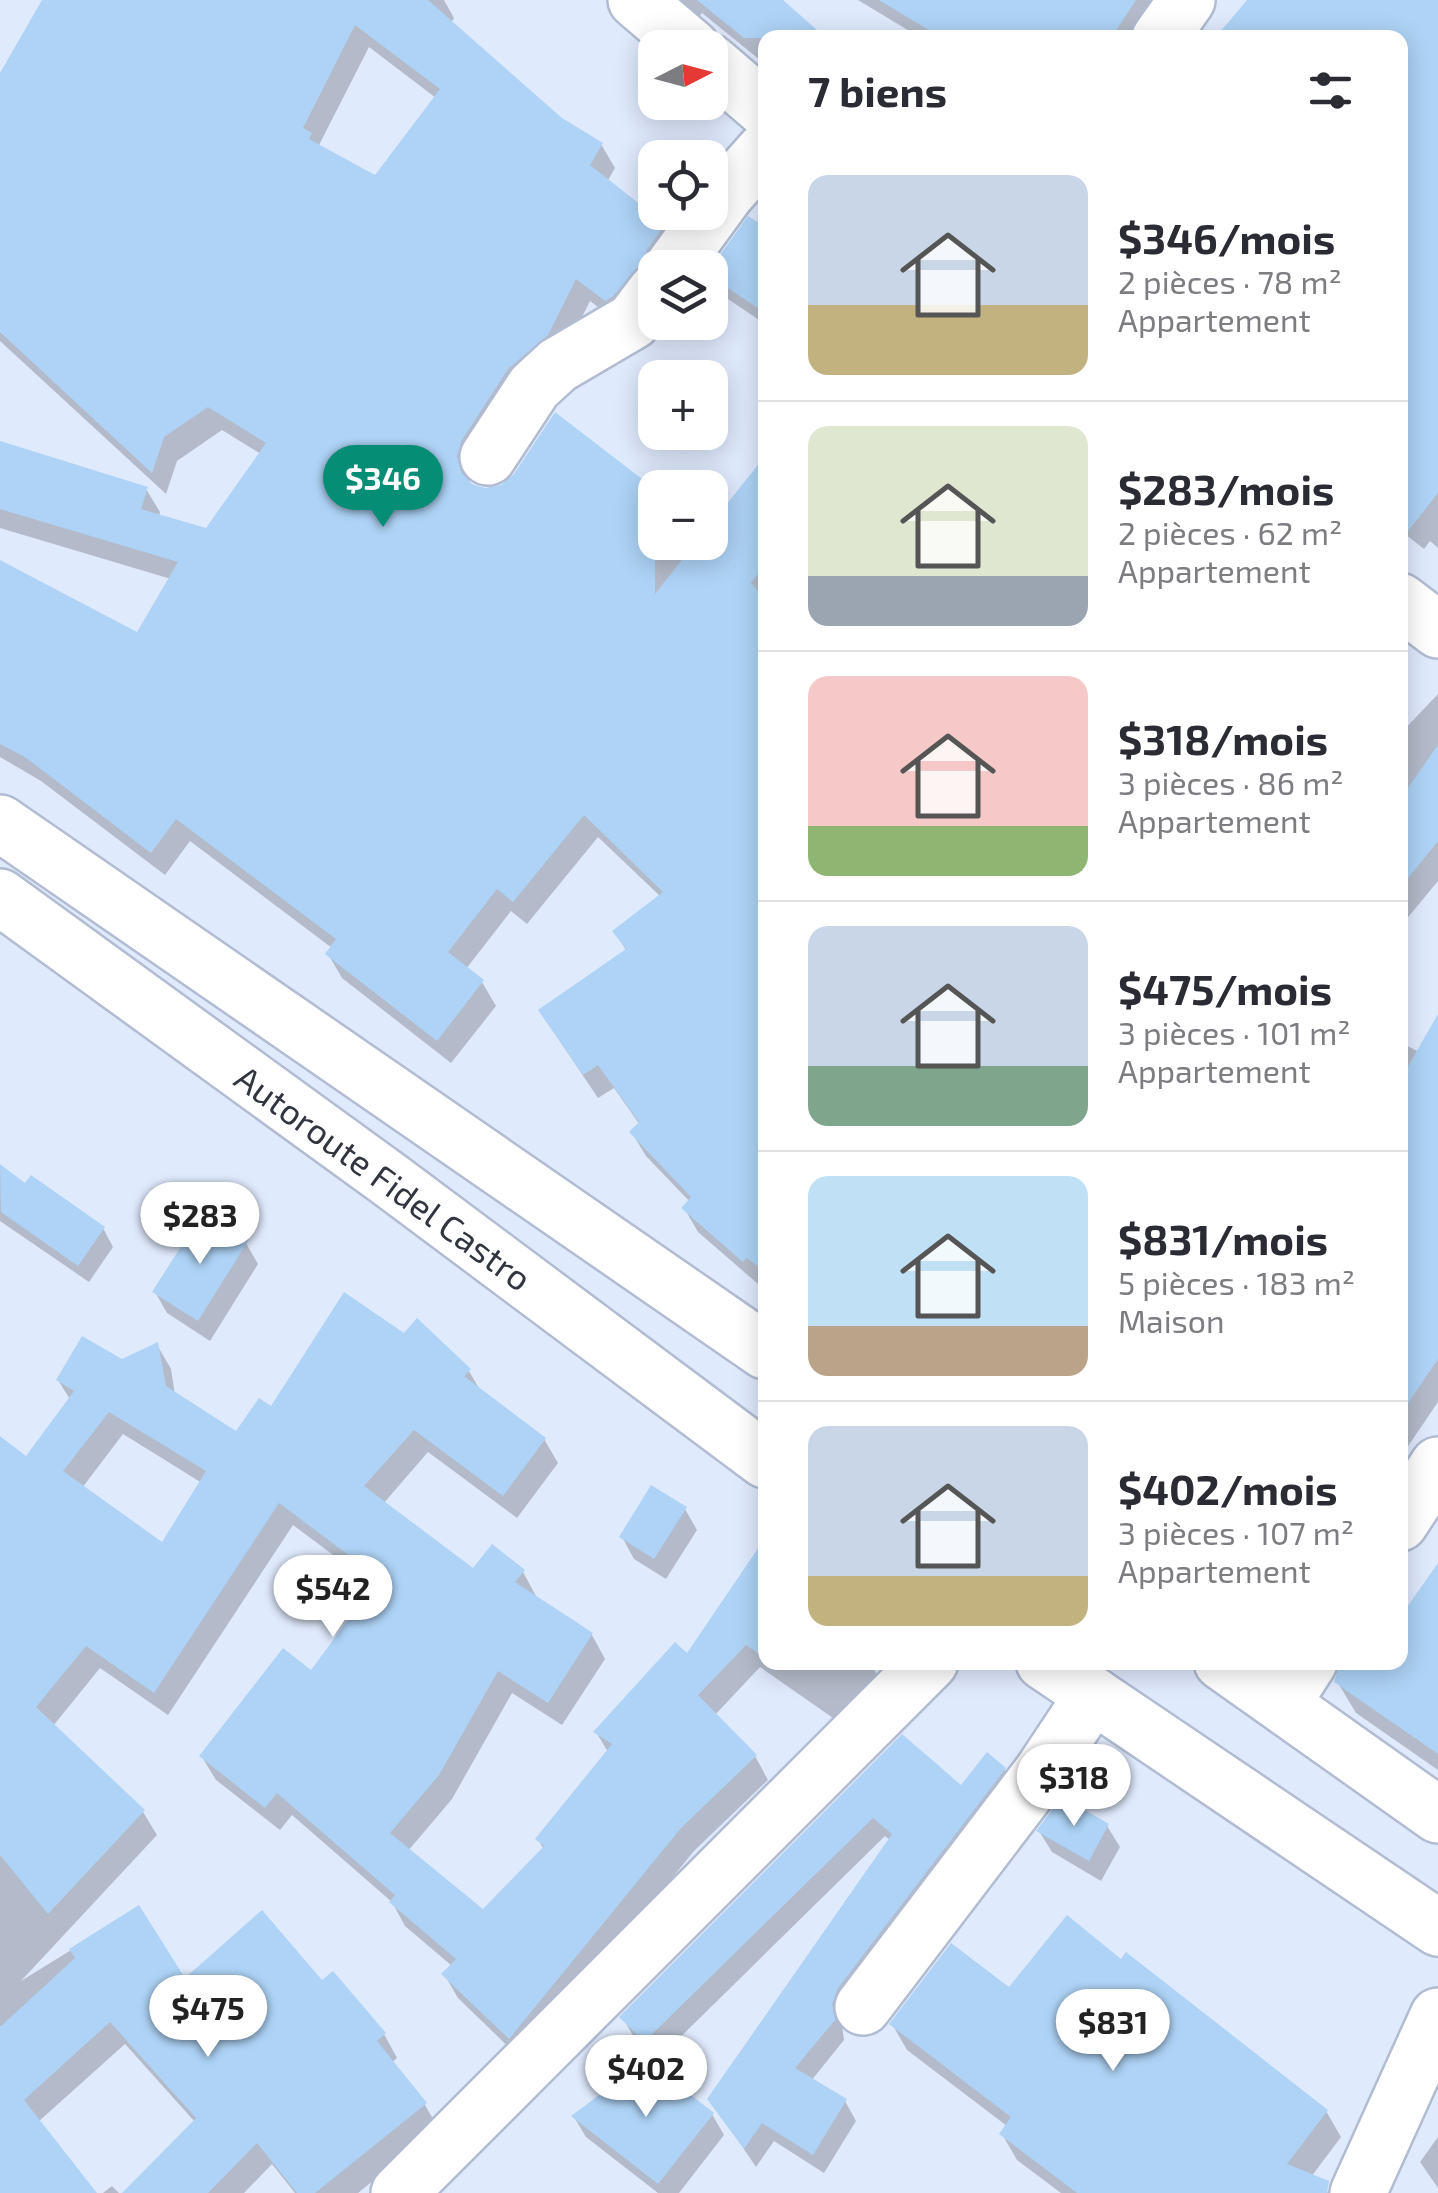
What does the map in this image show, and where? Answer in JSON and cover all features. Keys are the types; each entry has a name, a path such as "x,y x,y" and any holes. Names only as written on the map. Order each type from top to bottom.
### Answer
{"main road":[{"path":"636,0 671,30"},
{"path":"1166,30 1187,0"},
{"path":"728,77 758,103"},
{"path":"685,250 758,158"},
{"path":"488,457 534,387 558,365 638,316"},
{"path":"1408,607 1438,630"},
{"name":"Autoroute Fidel Castro","path":"0,823 758,1347"},
{"name":"Autoroute Fidel Castro","path":"0,897 406,1191 758,1455"},
{"path":"1408,1511 1438,1465"},
{"path":"400,2193 922,1670"},
{"path":"1056,1670 1438,1928"},
{"path":"1250,1670 1296,1683 1438,1815"},
{"path":"862,2007 1042,1772 1093,1695"},
{"path":"1358,2193 1438,2016"}],"building":[{"path":"42,0 428,0 562,118 603,143 590,165 638,203 638,230 661,230 647,250 638,250 638,267 612,297 605,301 576,279 548,335 508,369 462,440 457,456 461,472 472,484 485,488 501,485 514,474 555,412 638,476 638,560 655,560 655,594 682,560 728,560 728,502 758,465 758,574 751,583 758,591 758,1267 747,1258 743,1262 681,1208 691,1197 629,1132 639,1122 598,1065 583,1075 538,1010 626,949 612,931 663,892 584,815 513,902 497,889 448,952 484,980 437,1041 325,954 336,939 176,819 151,853 25,757 0,744 0,560 137,632 178,562 0,509 0,441 148,487 141,509 206,528 266,443 208,407 164,437 152,473 0,332 0,73","holes":["355,25 440,89 375,175 309,139 312,133 303,128"]},
{"path":"697,0 783,0 817,30 758,30 758,38 744,38"},
{"path":"879,0 1136,0 1116,30 929,30"},
{"path":"1247,0 1438,0 1438,493 1408,531 1408,30 1222,30"},
{"path":"748,216 758,222 758,308 728,288 728,250 724,250"},
{"path":"1438,745 1438,841 1408,878 1408,788"},
{"path":"1438,1014 1438,1359 1408,1403 1408,1066"},
{"path":"0,1164 25,1183 31,1175 105,1227 78,1266 1,1212"},
{"path":"203,1212 248,1241 198,1321 152,1292"},
{"path":"344,1292 404,1333 417,1318 471,1369 464,1376 546,1438 503,1496 414,1430 364,1486 473,1568 492,1544 525,1570 515,1582 593,1633 548,1703 498,1671 439,1775 390,1833 483,1909 544,1846 535,1839 612,1744 593,1732 675,1642 687,1653 758,1548 758,1653 746,1645 698,1695 757,1755 681,1828 509,2039 441,1974 456,1959 389,1902 395,1895 277,1793 265,1808 199,1756 283,1648 311,1670 379,1578 279,1503 154,1693 86,1646 36,1707 145,1810 48,1914 0,1855 0,1436 26,1456 74,1391 56,1380 82,1336 122,1359 158,1342 166,1386 236,1431 259,1398 271,1406","holes":["109,1412 206,1471 162,1542 63,1471"]},
{"path":"651,1485 687,1507 654,1559 619,1537"},
{"path":"1438,1563 1438,1754 1334,1682 1338,1670 1408,1670 1408,1606"},
{"path":"902,1734 961,1785 987,1752 1006,1768 838,1988 832,2004 835,2020 795,2068 847,2099 813,2155 762,2123 744,2149 707,2099 892,1834 873,1818 644,2042 619,2017"},
{"path":"1062,1797 1109,1824 1089,1861 1036,1831"},
{"path":"139,1905 185,1978 262,1910 322,1980 333,1971 386,2033 377,2041 427,2103 315,2193 297,2193 257,2143 208,2193 122,2193 196,2118 110,2022 24,2100 97,2193 0,2193 0,2027 75,1958 69,1949"},
{"path":"1067,1915 1121,1959 1126,1952 1328,2110 1287,2164 1329,2181 1327,2193 1077,2193 999,2134 1011,2117 889,2024 951,1943 1009,1987"},
{"path":"646,2060 714,2113 658,2184 571,2116"}]}
